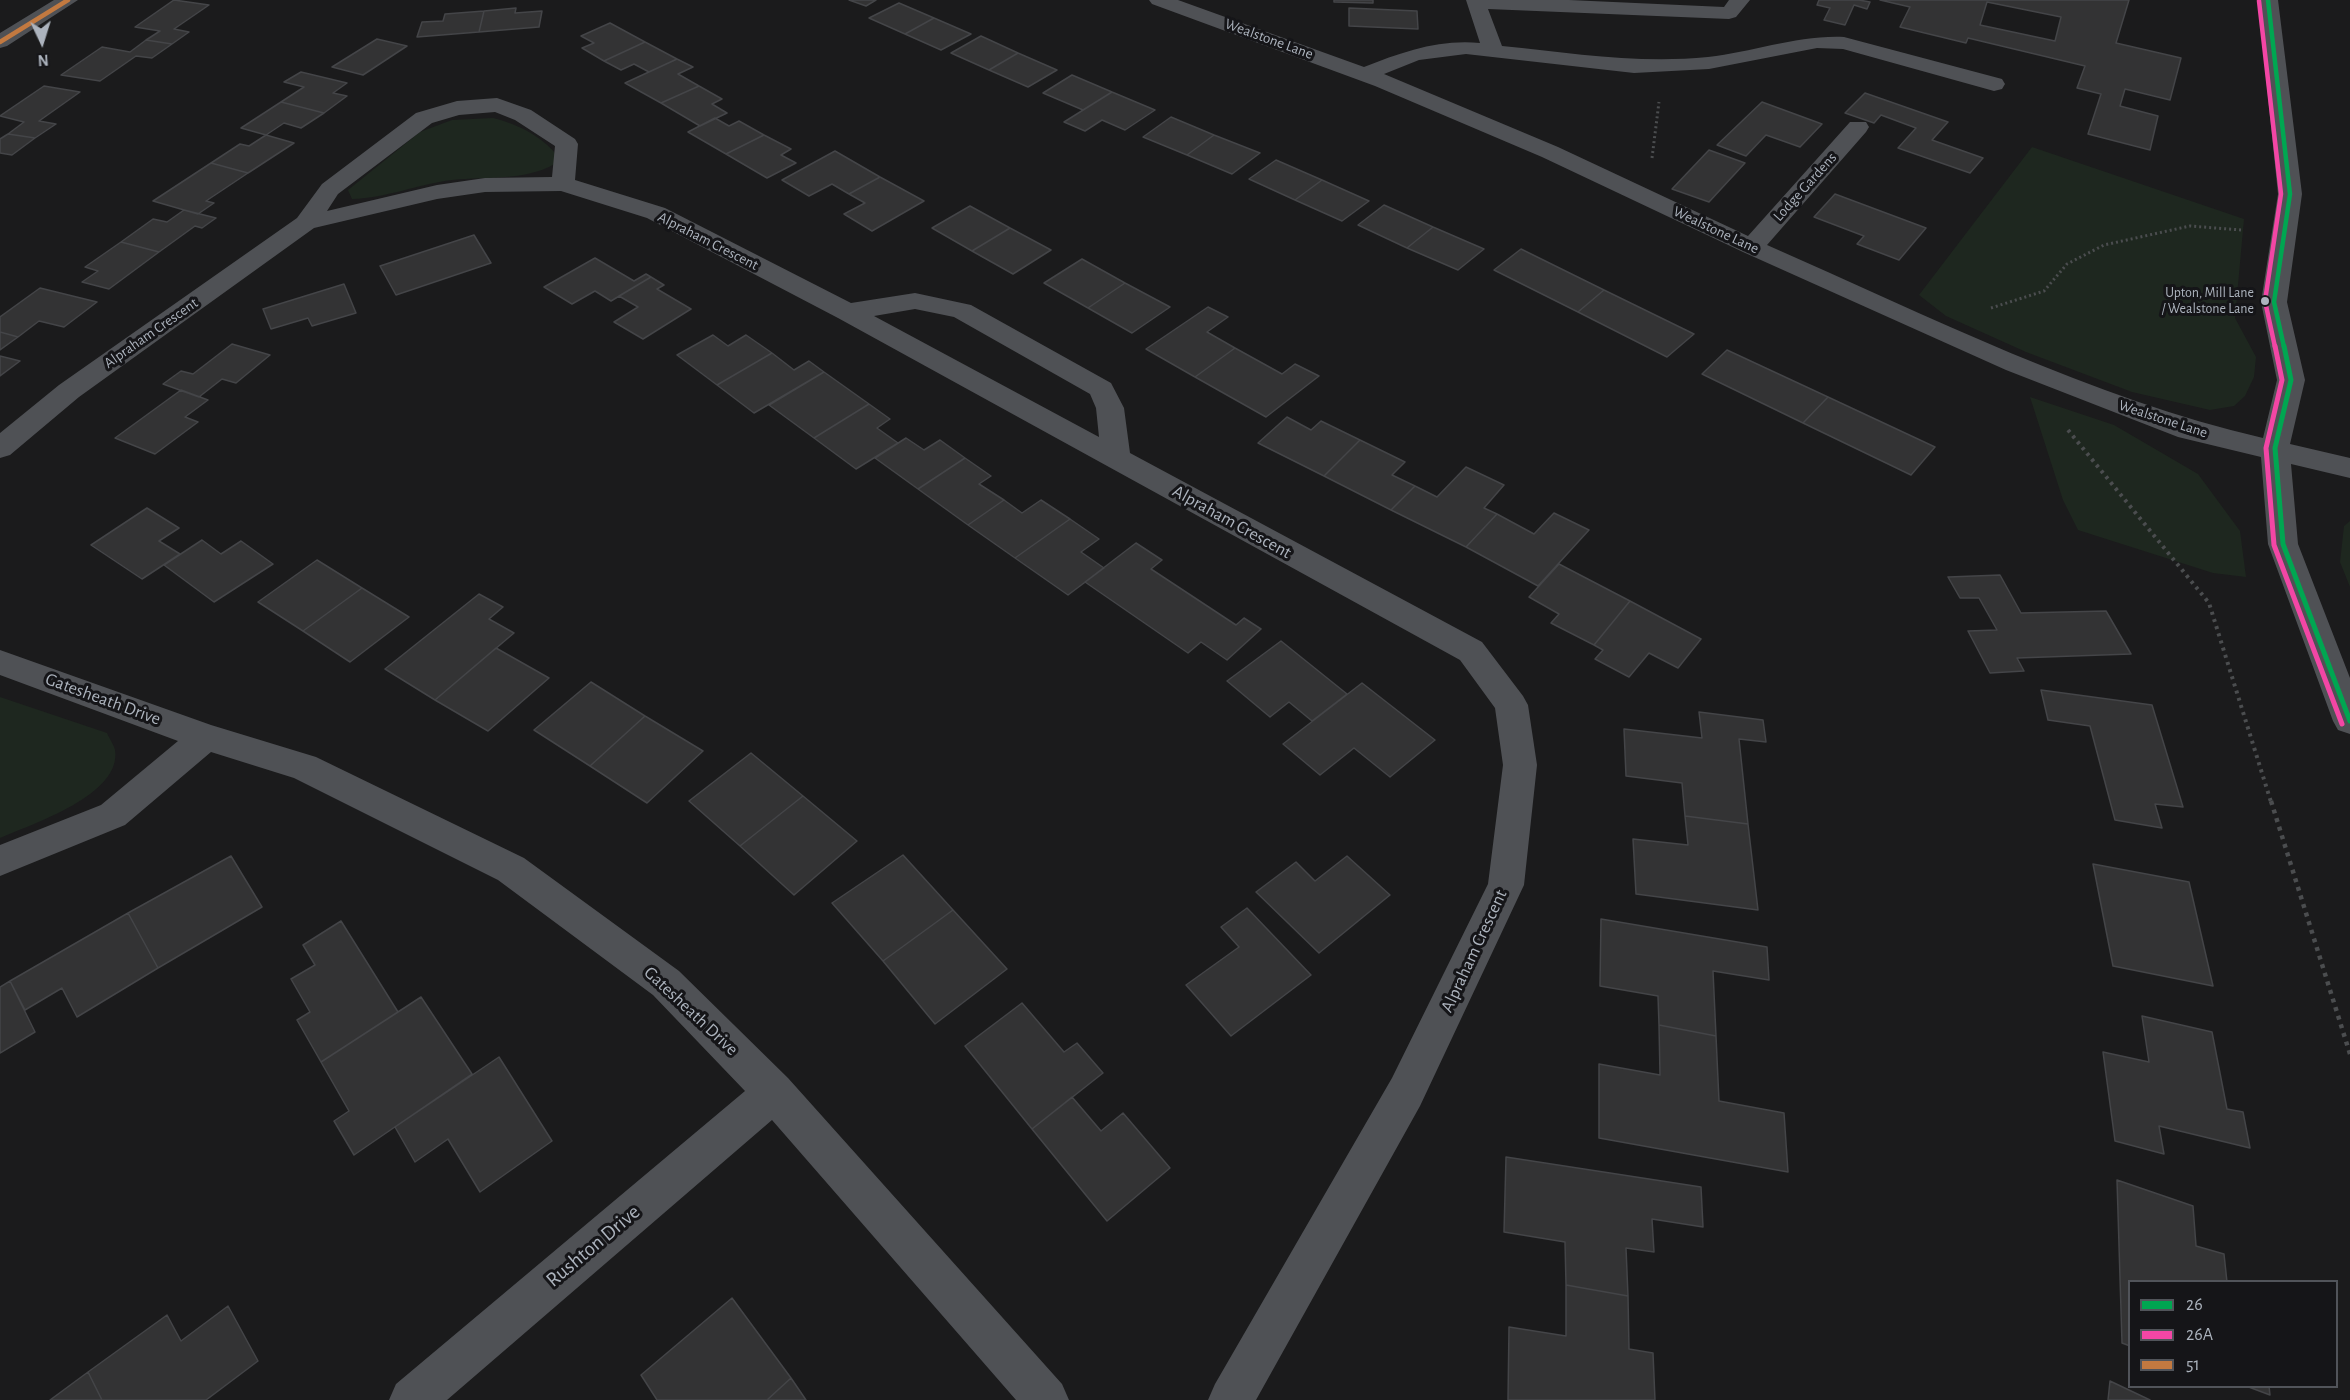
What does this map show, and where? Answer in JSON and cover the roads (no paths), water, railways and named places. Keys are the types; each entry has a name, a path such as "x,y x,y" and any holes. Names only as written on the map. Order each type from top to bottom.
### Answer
{"street":[{"path":"0,42 68,0"},
{"name":"Wealstone Lane","path":"1159,0 1366,75 1550,152 1752,247 2023,368 2188,430 2275,448 2350,468"},
{"path":"1493,50 1475,2 1729,13 1740,0"},
{"path":"2268,0 2290,194 2274,302 2291,380 2275,448 2283,544 2350,721"},
{"path":"1366,75 1415,54 1466,48 1634,67 1709,63 1817,42 1844,43 1994,84"},
{"name":"Alpraham Crescent","path":"0,448 69,391 306,223 330,189 424,118 457,108 497,105 523,115 567,144 564,184"},
{"name":"Lodge Gardens","path":"1752,247 1858,127"},
{"name":"Alpraham Crescent","path":"306,223 438,192 485,185 564,184 656,213 847,312 1471,651 1511,705 1520,765 1506,885 1406,1092 1231,1400"},
{"path":"847,312 915,301 962,311 1101,389 1110,408 1116,458"},
{"name":"Gatesheath Drive","path":"0,662 206,737 304,767 511,869 666,983 774,1092 1046,1400"},
{"path":"0,861 113,815 206,737"},
{"name":"Rushton Drive","path":"412,1400 774,1092"}],"place":[{"name":"Upton, Mill Lane / Wealstone Lane","path":"2265,301"}]}
